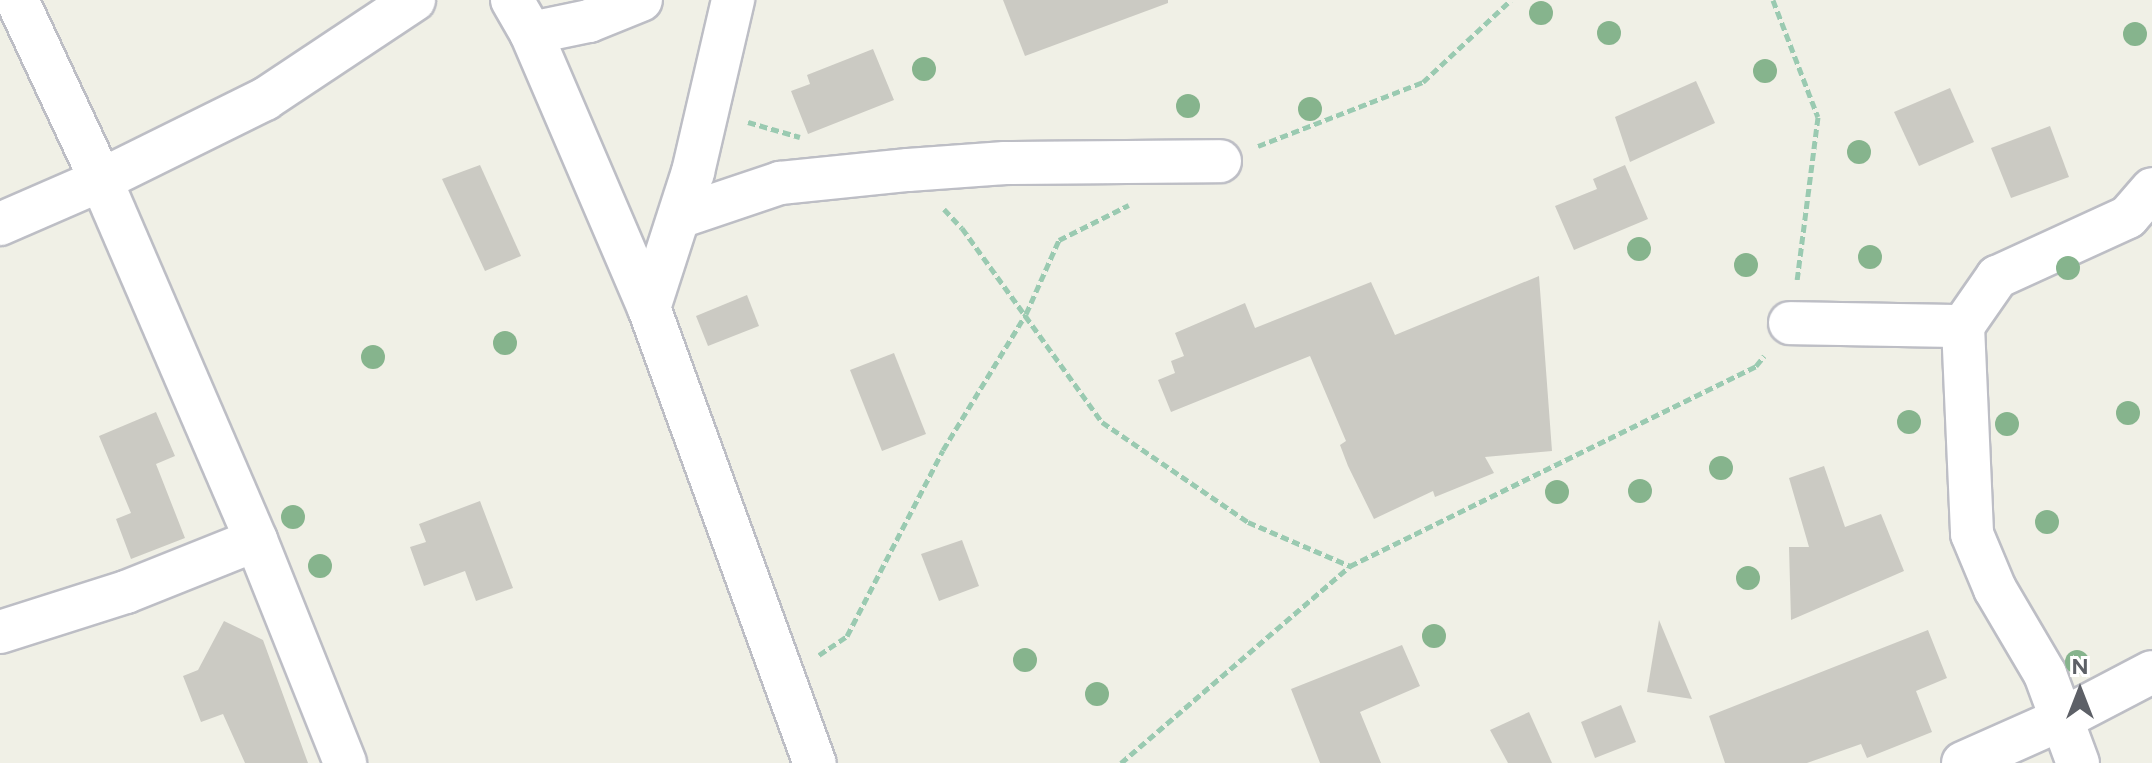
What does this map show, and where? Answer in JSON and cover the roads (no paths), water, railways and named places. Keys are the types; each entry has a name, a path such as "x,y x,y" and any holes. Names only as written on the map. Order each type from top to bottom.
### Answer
{"street":[{"path":"17,0 101,180 256,540 345,763"},
{"path":"0,224 101,180 265,99 414,0"},
{"path":"641,0 589,21 522,16 649,308 815,763"},
{"path":"649,308 709,111 712,82 733,0"},
{"path":"679,217 780,183 1005,163 1220,161"},
{"path":"2078,763 2064,718 2045,674 1995,589 1972,534 1963,326 1997,277 2128,217 2152,189"},
{"path":"1790,323 1963,326"},
{"path":"0,632 126,592 256,540"},
{"path":"1963,763 2064,718 2152,672"}]}
